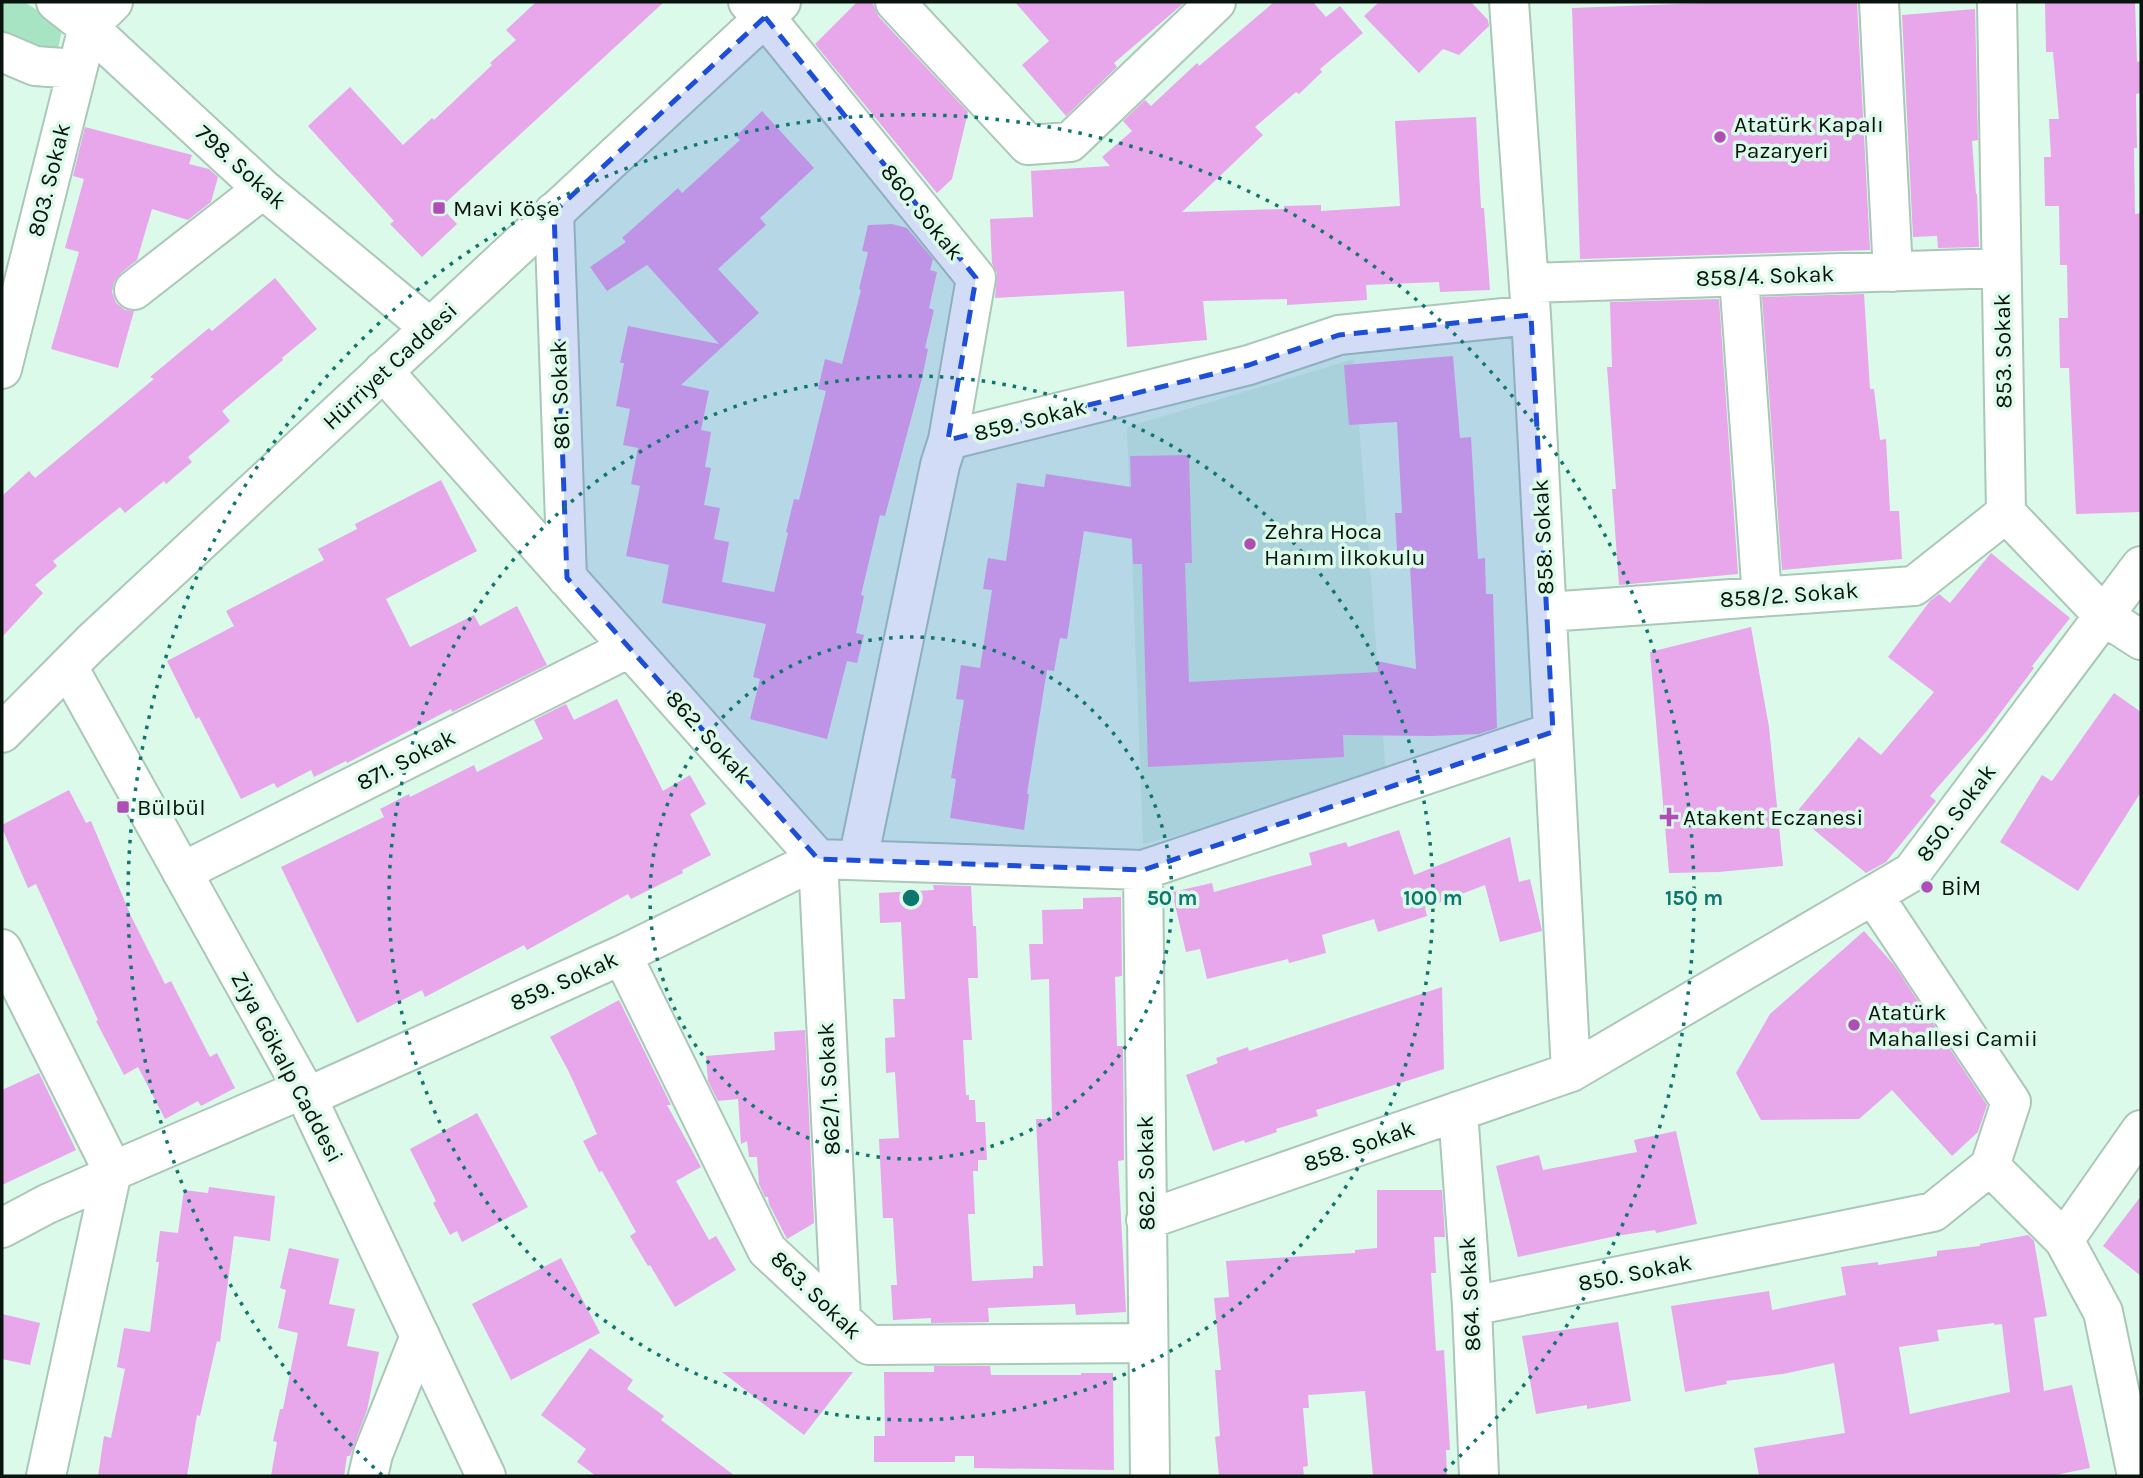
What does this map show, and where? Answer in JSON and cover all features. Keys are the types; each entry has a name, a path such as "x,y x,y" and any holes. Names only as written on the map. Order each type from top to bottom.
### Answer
{"street":[{"name":"798. Sokak","path":"55,2 100,14 263,189 430,328"},
{"path":"895,2 1027,145 1070,142 1216,2"},
{"name":"858. Sokak","path":"1509,2 1530,299 1571,1072"},
{"path":"1879,2 1893,272"},
{"name":"853. Sokak","path":"1997,2 2006,513"},
{"name":"Hürriyet Caddesi","path":"2,733 68,667 554,212 765,7"},
{"name":"860. Sokak","path":"765,7 976,278 948,440"},
{"name":"803. Sokak","path":"2,369 77,69 100,14"},
{"path":"2,52 35,66 77,69"},
{"path":"134,290 263,189"},
{"name":"861. Sokak","path":"554,212 567,578"},
{"name":"858/4. Sokak","path":"1530,299 1739,277 2001,268"},
{"path":"1739,277 1762,597"},
{"name":"859. Sokak","path":"858,860 940,465 948,440 1249,365 1339,335 1530,299"},
{"name":"862. Sokak","path":"383,372 818,859"},
{"path":"2006,513 2104,616 2141,640"},
{"name":"858/2. Sokak","path":"1547,612 1914,586 2006,513"},
{"name":"850. Sokak","path":"1873,895 1912,872 2141,566"},
{"name":"871. Sokak","path":"182,872 629,648"},
{"name":"Ziya Gökalp Caddesi","path":"68,667 305,1093 486,1476"},
{"path":"818,859 1143,870 1553,732"},
{"name":"859. Sokak","path":"2,1228 112,1173 305,1093 622,955 818,859"},
{"name":"862/1. Sokak","path":"818,859 841,1319"},
{"name":"862. Sokak","path":"1143,870 1150,1476"},
{"path":"1873,895 2011,1102 1990,1166 2064,1240 2103,1312 2137,1476"},
{"name":"858. Sokak","path":"1146,1220 1571,1072 1873,895"},
{"path":"2,949 112,1173 46,1476"},
{"name":"863. Sokak","path":"622,955 767,1250 869,1345 1148,1343"},
{"name":"864. Sokak","path":"1458,1111 1472,1306 1479,1476"},
{"path":"2064,1240 2141,1130"},
{"name":"850. Sokak","path":"1472,1306 1933,1212 1990,1166"},
{"path":"368,1476 373,1454 420,1336"}],"highlighted area":[{"path":"765,17 976,278 948,440 1249,365 1339,335 1531,315 1553,732 1143,870 818,859 567,578 554,212"}],"shaded area":[{"path":"2,2 24,2 63,26 56,57 2,39"},
{"name":"Zehra Hoca Hanım İlkokulu","path":"1354,359 1386,775 1258,814 1143,844 1127,427"}],"building":[{"path":"536,2 664,2 441,207 457,224 422,257 390,224 394,221 308,126 350,87 403,145 432,118 434,120 516,40 506,30"},
{"path":"857,2 872,2 879,17 968,112 952,179 937,193 815,44"},
{"path":"1015,2 1185,2 1114,63 1117,67 1066,116 1022,65 1049,41"},
{"path":"1274,2 1313,2 1326,17 1340,6 1363,33 1320,69 1322,72 1299,94 1296,92 1255,127 1263,135 1182,212 1284,209 1284,206 1321,205 1321,211 1400,206 1395,121 1476,117 1481,208 1484,208 1490,290 1440,292 1439,282 1366,285 1367,300 1287,305 1287,299 1203,301 1207,340 1127,347 1124,291 995,298 997,273 992,263 990,219 1033,217 1031,171 1110,166 1102,157 1132,131 1123,121 1145,100 1151,106 1197,63 1199,66"},
{"path":"1379,2 1471,2 1488,20 1489,26 1459,55 1443,49 1419,73 1364,16"},
{"name":"Atatürk Kapalı Pazaryeri","path":"1731,2 1857,2 1870,250 1580,259 1572,8"},
{"path":"2045,2 2135,2 2137,62 2141,61 2141,93 2136,94 2137,148 2134,148 2135,214 2141,213 2141,512 2076,514 2069,368 2060,368 2059,318 2068,318 2067,265 2060,265 2059,206 2045,206 2044,157 2051,157 2049,119 2059,119 2053,52 2046,52"},
{"path":"1975,9 1978,140 1972,141 1979,247 1938,248 1937,236 1913,237 1902,15"},
{"path":"762,111 814,168 760,218 766,225 718,269 759,313 681,385 709,391 701,430 711,432 705,467 711,468 704,505 720,508 714,539 729,542 722,582 774,592 794,499 799,500 826,391 818,389 825,359 842,364 861,290 859,289 868,252 862,251 868,225 892,224 907,228 933,259 930,270 937,272 929,308 934,310 925,348 928,349 922,378 885,516 880,515 861,595 864,596 856,633 864,635 857,663 847,661 827,739 750,719 760,679 753,677 766,624 662,603 669,565 626,556 640,486 631,484 638,448 623,445 630,409 616,406 624,363 620,363 628,326 719,344 647,265 607,291 590,267 626,242 622,238 678,188 682,193 740,140 736,136"},
{"path":"85,127 192,155 189,164 209,169 218,177 211,202 188,220 152,209 137,260 114,282 112,292 116,303 125,310 134,311 118,368 51,349 79,252 65,248 84,179 73,176"},
{"path":"275,278 317,329 222,411 230,421 188,457 192,462 125,513 120,507 53,561 57,566 35,585 43,593 2,637 2,496 29,471 35,478 154,379 150,377 209,328 212,331"},
{"path":"1864,294 1870,389 1874,389 1880,440 1886,439 1890,511 1899,511 1902,559 1782,570 1762,297"},
{"path":"1719,299 1738,574 1619,585 1612,489 1616,489 1607,367 1612,367 1610,302"},
{"path":"1453,356 1460,438 1471,437 1478,559 1485,558 1486,594 1493,594 1497,728 1479,734 1343,735 1344,757 1148,767 1142,564 1133,564 1132,539 1084,531 1067,639 1060,638 1054,671 1047,670 1027,794 1024,830 950,818 956,779 951,778 964,700 956,699 961,665 980,668 992,590 983,589 988,558 1006,561 1017,483 1044,487 1046,474 1131,487 1130,456 1189,455 1192,563 1185,563 1189,682 1378,672 1377,661 1416,669 1409,550 1397,551 1395,513 1402,513 1397,422 1349,425 1344,365"},
{"path":"441,480 477,551 386,599 410,647 474,615 480,626 517,606 547,665 452,712 451,709 347,763 346,761 314,777 311,770 277,788 274,783 241,799 167,661 234,626 226,611 324,560 318,549 357,529 355,524"},
{"path":"1991,553 2070,618 2032,666 2034,668 1986,732 1930,796 1936,801 1886,862 1866,873 1795,814 1859,737 1881,755 1934,692 1888,657 1930,601 1939,594 1950,603"},
{"path":"1751,627 1769,727 1783,866 1669,873 1650,652"},
{"path":"2114,693 2141,712 2141,792 2078,891 2000,842 2042,775 2052,781"},
{"path":"617,699 663,791 690,775 706,804 690,814 711,855 682,870 683,873 631,899 628,894 527,950 524,945 425,997 422,990 357,1023 281,867 384,817 380,809 409,794 410,797 474,765 477,772 543,739 534,720 566,704 574,720"},
{"path":"69,790 86,823 91,821 131,916 165,984 171,981 210,1057 217,1053 235,1088 201,1106 198,1101 165,1119 138,1067 124,1075 96,1021 98,1020 36,884 28,888 2,828 2,825"},
{"path":"1399,830 1414,875 1510,837 1519,882 1530,879 1542,931 1500,942 1485,885 1425,908 1427,916 1378,932 1374,919 1322,935 1326,953 1289,963 1288,959 1207,979 1200,949 1186,952 1172,892 1212,883 1214,892 1312,865 1309,853 1346,842 1348,847"},
{"path":"933,885 971,886 973,926 976,926 978,978 968,978 972,1040 963,1040 966,1095 969,1095 969,1100 975,1100 976,1122 985,1122 987,1160 978,1160 978,1171 973,1171 975,1214 968,1214 972,1281 1033,1278 1033,1266 1043,1266 1036,1119 1052,1119 1049,979 1031,980 1029,944 1043,944 1042,910 1083,909 1083,898 1121,897 1122,976 1115,977 1117,1046 1123,1046 1124,1160 1118,1161 1126,1312 1076,1315 1075,1304 988,1308 989,1322 931,1323 931,1318 893,1320 891,1285 897,1285 893,1218 883,1218 879,1139 899,1138 895,1072 886,1073 885,1038 895,1037 893,999 905,999 901,922 880,923 879,893 934,890"},
{"name":"Atatürk Mahallesi Camii","path":"1864,931 1894,965 1987,1105 1978,1132 1952,1156 1892,1090 1859,1119 1761,1120 1736,1073 1770,1014"},
{"path":"1442,987 1444,1069 1316,1110 1318,1116 1276,1129 1277,1132 1245,1143 1244,1140 1213,1151 1186,1075 1218,1063 1216,1058 1248,1047 1249,1051"},
{"path":"619,1000 671,1105 667,1105 701,1167 676,1181 709,1240 716,1236 736,1270 675,1307 630,1236 636,1232 583,1141 597,1134 550,1037"},
{"path":"805,1030 814,1223 787,1239 768,1197 765,1197 759,1184 757,1157 749,1157 747,1141 741,1144 738,1099 718,1101 708,1081 706,1056 775,1050 774,1032"},
{"path":"39,1073 76,1150 2,1185 2,1090"},
{"path":"477,1113 528,1207 462,1242 457,1231 450,1235 410,1149"},
{"path":"1676,1131 1697,1224 1656,1233 1655,1230 1616,1236 1518,1257 1496,1166 1539,1155 1543,1170 1637,1152 1634,1140"},
{"path":"209,1187 275,1196 270,1241 234,1236 220,1342 217,1341 200,1416 197,1415 187,1476 98,1476 104,1436 111,1438 125,1369 117,1367 124,1328 150,1332 160,1231 178,1233 184,1190 208,1193"},
{"path":"1377,1190 1442,1190 1445,1237 1434,1237 1436,1273 1431,1273 1436,1351 1444,1350 1450,1450 1446,1450 1447,1476 1373,1476 1365,1391 1308,1395 1309,1408 1303,1408 1308,1466 1303,1467 1304,1476 1219,1476 1215,1437 1220,1436 1215,1370 1221,1370 1214,1298 1229,1297 1226,1261 1355,1253 1355,1250 1377,1248"},
{"path":"2141,1196 2141,1276 2103,1246"},
{"path":"2028,1235 2034,1241 2047,1316 2034,1318 2044,1391 2072,1385 2090,1468 2050,1476 1759,1476 1754,1448 1845,1433 1834,1363 1783,1374 1726,1381 1727,1384 1685,1392 1671,1306 1769,1291 1772,1310 1846,1295 1841,1267 1878,1262 1878,1265 1937,1256 1937,1251","holes":["2002,1324 2010,1392 1910,1414 1899,1347 1939,1341 1937,1330"]},
{"path":"289,1248 339,1259 329,1304 355,1309 347,1346 379,1352 367,1410 350,1456 347,1456 344,1476 271,1476 277,1442 273,1441 280,1409 283,1409 298,1333 278,1328 286,1290 280,1288"},
{"path":"561,1258 600,1333 511,1380 472,1304"},
{"path":"2,1314 40,1323 30,1365 2,1359"},
{"path":"1618,1322 1631,1401 1536,1414 1522,1336"},
{"path":"590,1348 633,1380 627,1389 664,1416 661,1420 735,1476 596,1476 577,1462 586,1449 541,1415"},
{"path":"934,1366 990,1366 991,1375 1113,1373 1114,1470 974,1468 974,1456 955,1456 955,1462 874,1462 874,1436 885,1436 884,1372 934,1372"},
{"path":"722,1372 853,1372 804,1435"}],"place":[{"name":"Atatürk Kapalı Pazaryeri","path":"1720,137"},
{"name":"Mavi Köşe","path":"439,208"},
{"name":"Zehra Hoca Hanım İlkokulu","path":"1250,544"},
{"name":"Bülbül","path":"123,807"},
{"name":"Atakent Eczanesi","path":"1669,817"},
{"name":"BİM","path":"1927,887"},
{"name":"Atatürk Mahallesi Camii","path":"1854,1025"}]}
